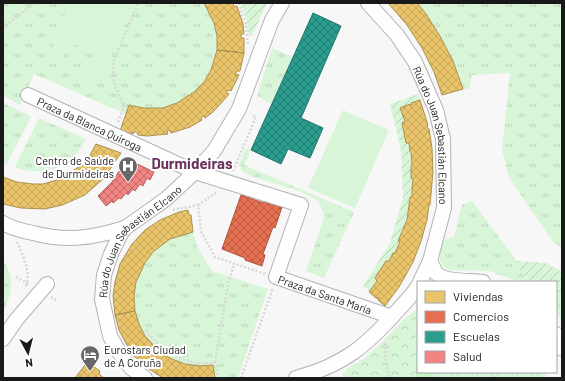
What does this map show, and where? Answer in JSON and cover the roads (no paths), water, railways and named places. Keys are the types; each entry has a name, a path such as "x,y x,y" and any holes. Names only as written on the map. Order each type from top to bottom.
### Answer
{"street":[{"name":"Rúa do Juan Sebastián Elcano","path":"145,378 131,368 119,352 110,336 102,299 104,275 111,254 125,228 166,200 214,151 239,109 272,20 282,3"},
{"name":"Rúa do Juan Sebastián Elcano","path":"368,3 397,35 415,62 436,110 443,139 444,208 430,261 420,281"},
{"name":"Praza da Blanca Quiroga","path":"28,95 195,172"},
{"name":"Praza da Santa María","path":"195,172 301,205 276,278 392,317"},
{"path":"7,226 46,236 76,238 101,235 125,228"},
{"path":"430,261 437,273 443,278 453,281"},
{"path":"3,340 16,320 47,284"},
{"path":"296,378 333,366 358,350 376,335 417,287"},
{"path":"557,336 562,349"}],"place":[{"name":"Centro de Saúde de Durmideiras","path":"128,183"},
{"name":"Eurostars Ciudad de A Coruña","path":"90,372"}],"district":[{"name":"Durmideiras","path":"192,163"}]}
